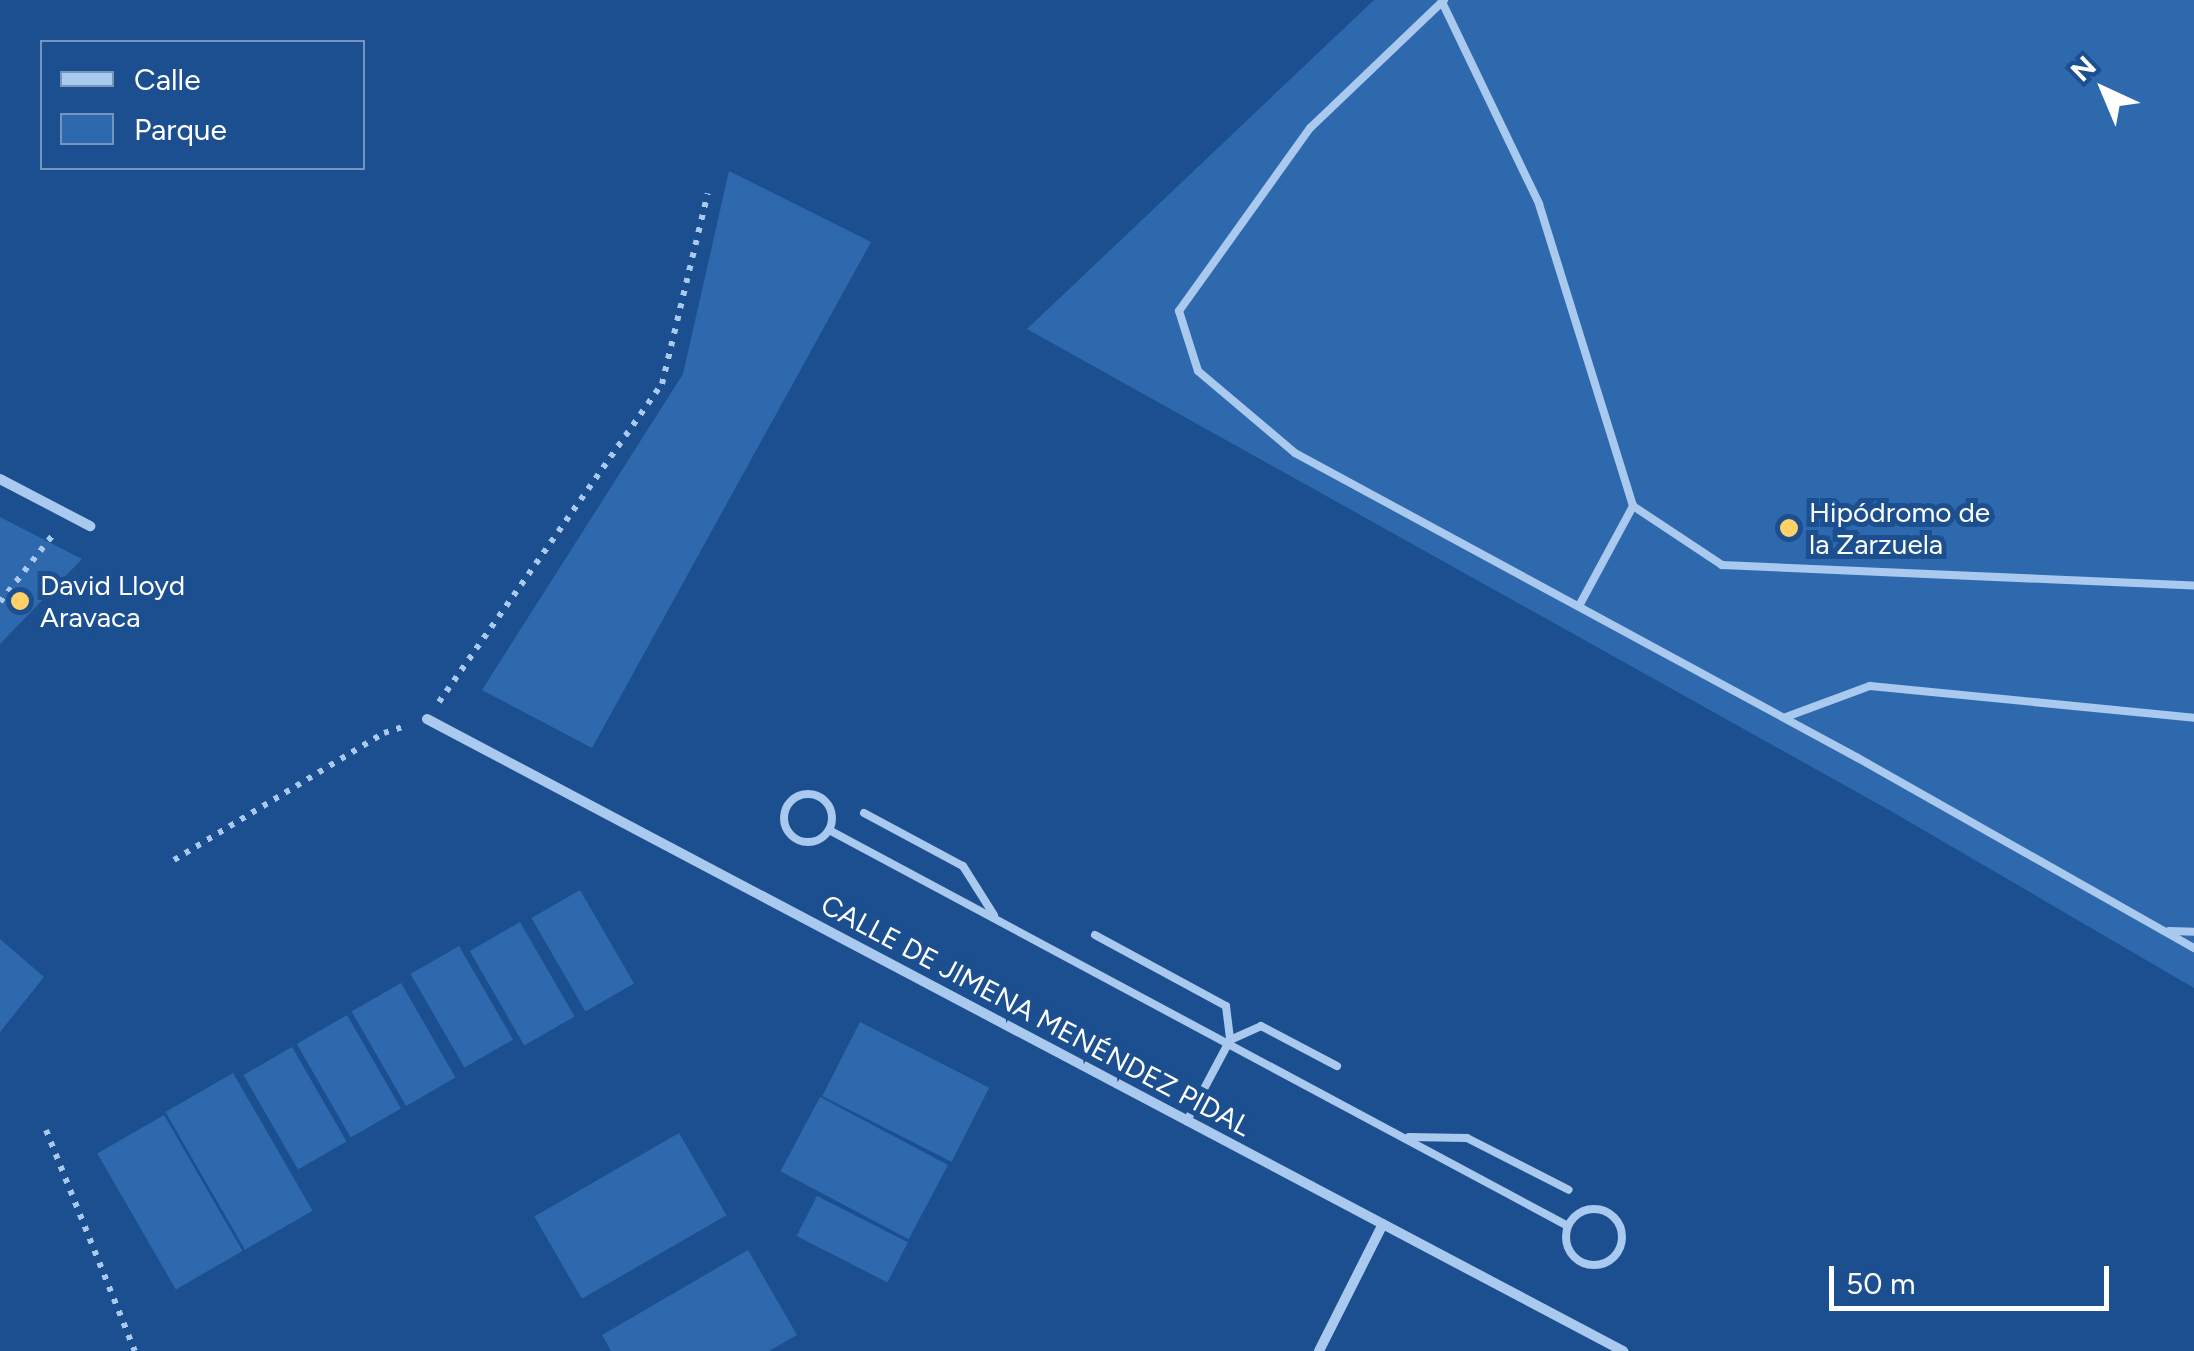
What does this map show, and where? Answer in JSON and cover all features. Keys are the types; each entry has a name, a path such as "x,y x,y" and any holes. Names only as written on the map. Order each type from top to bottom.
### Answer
{"street":[{"path":"0,479 90,526"},
{"name":"CALLE DE JIMENA MENÉNDEZ PIDAL","path":"427,719 1623,1351"},
{"path":"1319,1351 1382,1224"}],"lane":[{"path":"2194,586 1722,565 1634,506 1539,204 1443,1 1310,128 1179,311 1198,371 1295,453 1785,718 2194,948"},
{"path":"1579,606 1634,506"},
{"path":"1785,718 1870,686 2194,718"},
{"path":"800,794 824,799 832,814 830,830 811,842 796,839 784,820 788,805 800,794"},
{"path":"864,813 963,866 996,917"},
{"path":"830,830 1230,1040 1568,1226"},
{"path":"2165,931 2194,932"},
{"path":"1095,935 1226,1006 1230,1040 1188,1121"},
{"path":"1230,1040 1261,1026 1337,1066"},
{"path":"1404,1136 1467,1138 1569,1190"},
{"path":"1599,1210 1615,1218 1620,1245 1610,1260 1584,1263 1567,1244 1568,1226 1581,1212 1599,1210"}],"path":[{"path":"174,860 384,733 427,719 662,384 708,193"},
{"path":"0,602 68,515"},
{"path":"46,1130 134,1351"}],"green space":[{"name":"Hipódromo de la Zarzuela","path":"1374,0 2194,0 2194,988 1889,810 1027,329"},
{"path":"729,171 871,242 592,748 482,690 683,374"},
{"name":"David Lloyd Aravaca","path":"0,517 82,559 0,644"},
{"path":"580,890 634,984 586,1012 532,918"},
{"path":"520,922 574,1016 524,1045 470,951"},
{"path":"0,939 44,977 0,1032"},
{"path":"459,946 513,1040 465,1068 411,974"},
{"path":"401,983 456,1077 406,1106 352,1011"},
{"path":"347,1015 401,1109 351,1138 297,1044"},
{"path":"860,1022 989,1088 952,1162 822,1096"},
{"path":"292,1047 346,1141 298,1169 244,1075"},
{"path":"233,1073 312,1211 245,1250 165,1112"},
{"path":"820,1097 948,1165 909,1239 781,1171"},
{"path":"164,1115 242,1251 176,1289 97,1154"},
{"path":"679,1133 726,1215 582,1299 534,1216"},
{"path":"817,1196 908,1242 887,1282 797,1236"},
{"path":"748,1250 797,1335 769,1351 611,1351 602,1335"}],"place":[{"name":"Hipódromo de la Zarzuela","path":"1789,528"},
{"name":"David Lloyd Aravaca","path":"20,601"}]}
